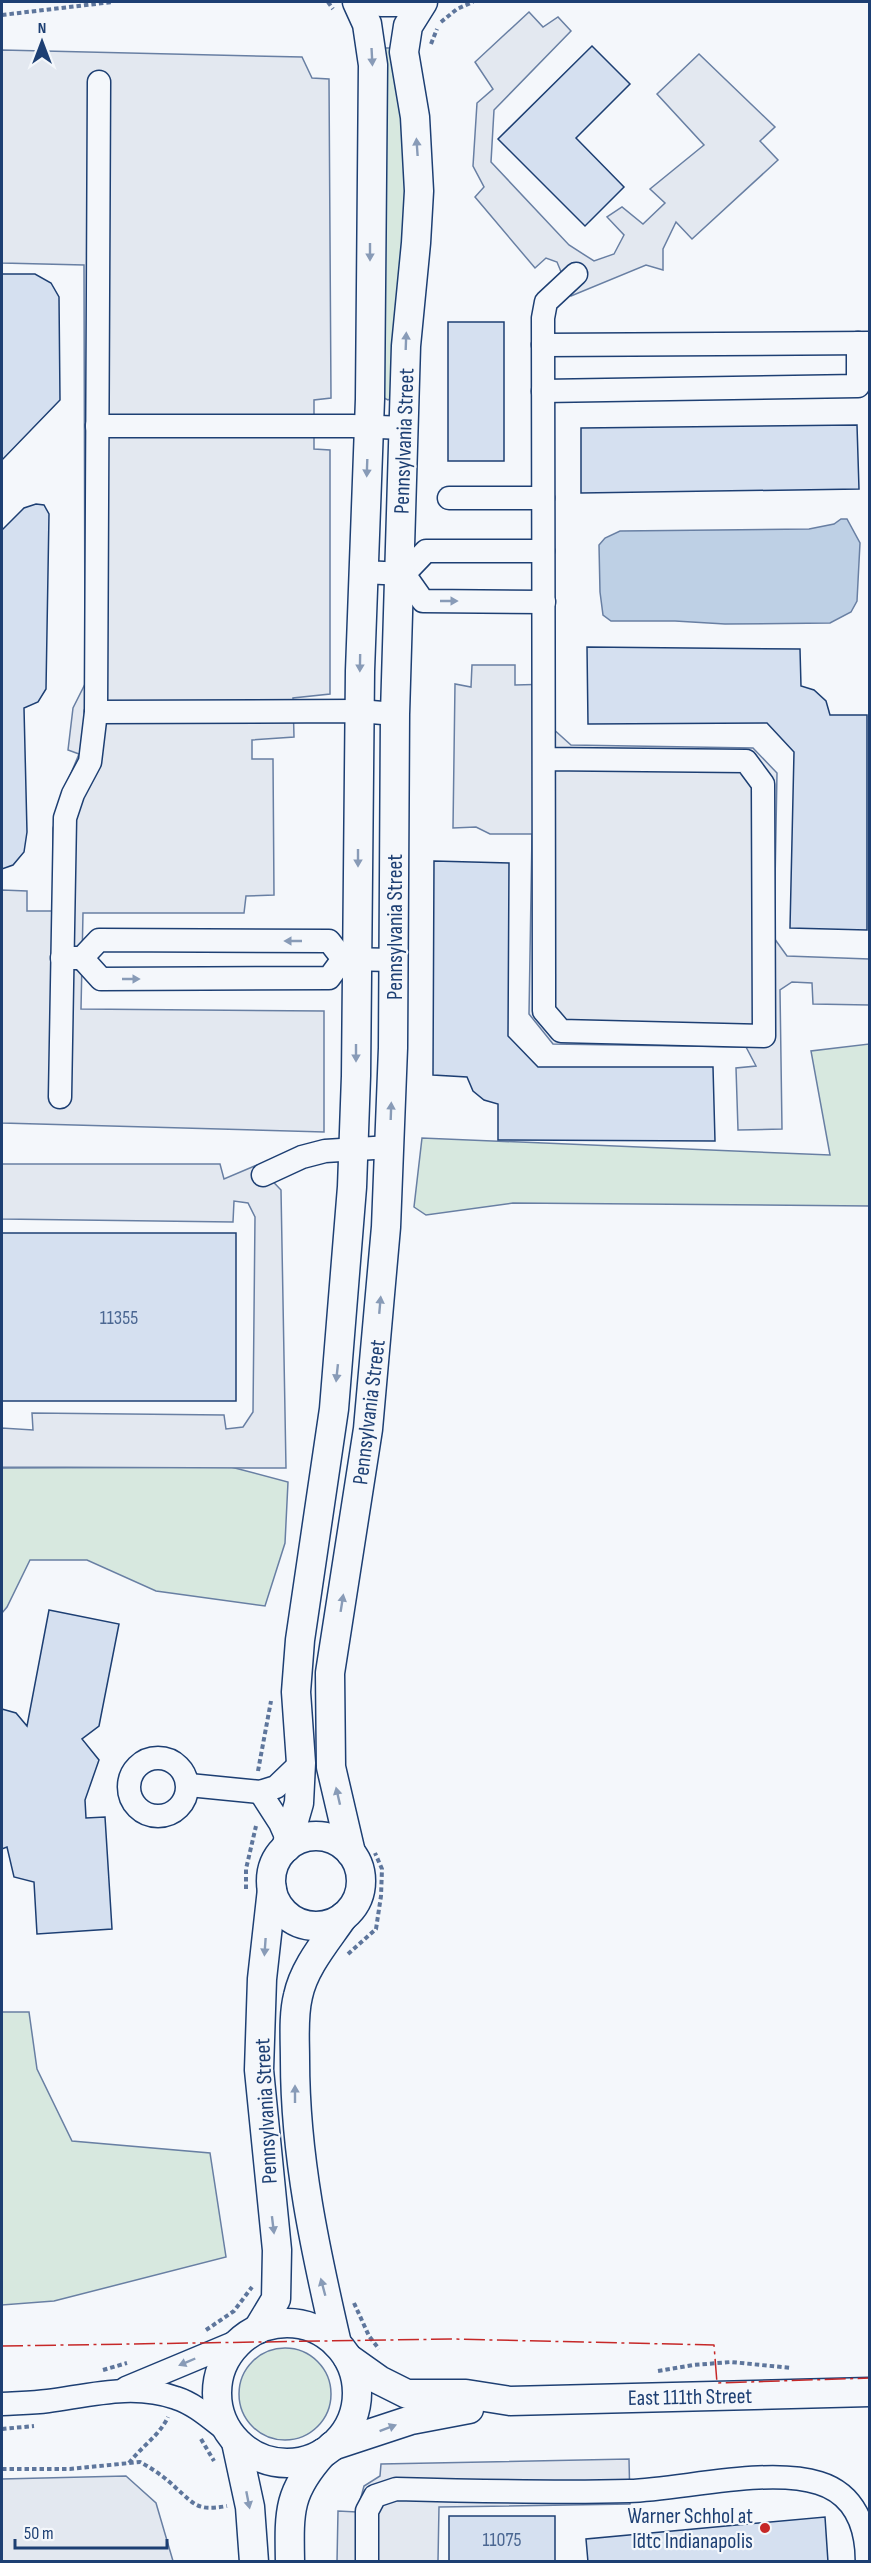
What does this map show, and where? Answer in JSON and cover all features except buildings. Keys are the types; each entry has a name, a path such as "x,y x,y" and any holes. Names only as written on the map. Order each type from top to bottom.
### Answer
{"main road":[{"name":"Pennsylvania Street","path":"287,1845 299,1803 301,1762 296,1692 300,1640 334,1409 347,1260 353,1148 350,959 369,426 372,56 367,24 357,2"},
{"path":"381,2 408,2"},
{"name":"Pennsylvania Street","path":"351,1853 331,1767 330,1673 368,1429 380,1307 390,1148 396,714 406,346 416,243 419,182 415,117 404,52 408,26 423,2"},
{"path":"320,1836 334,1839 351,1853 361,1872 362,1887 357,1901 343,1917 321,1926 306,1925 292,1919 281,1909 272,1889 273,1866 287,1845 305,1837 320,1836"},
{"name":"Pennsylvania Street","path":"249,2334 276,2299 277,2250 259,2070 266,1938 272,1889"},
{"name":"Pennsylvania Street","path":"342,2351 321,2282 302,2180 295,2111 295,2031 297,1997 307,1971 343,1917"},
{"path":"254,2562 250,2507 232,2436 219,2412 216,2392 219,2373 228,2354 249,2334 279,2323 300,2324 320,2331 342,2351 356,2381 356,2405 348,2428 305,2474 293,2499 290,2518 290,2562"},
{"name":"East 111th Street","path":"342,2351 379,2380 407,2394 466,2394 510,2401"},
{"name":"East 111th Street","path":"328,2450 411,2420 510,2401 870,2392"},
{"path":"232,2436 263,2459 278,2463 294,2463 328,2450"}],"street":[{"path":"60,1097 72,958 65,818 73,794 90,762 96,712 99,82"},
{"path":"544,759 746,761 763,784 764,1036 561,1031 544,1011 543,318 546,302 576,274"},
{"path":"543,345 864,343 858,387 543,391"},
{"path":"97,426 405,428"},
{"path":"449,498 543,498"},
{"path":"363,572 401,574 426,551 543,551"},
{"path":"401,574 423,601 544,602"},
{"path":"96,712 359,711 396,714"},
{"path":"72,958 99,940 329,941 350,959 394,960"},
{"path":"72,958 101,979 329,978 350,959"},
{"path":"263,1175 302,1157 325,1151 390,1148"},
{"path":"189,1785 260,1792 276,1787 301,1762"},
{"path":"260,1792 280,1823 287,1845"},
{"path":"124,2390 249,2334"},
{"path":"2,2404 44,2401 124,2390 159,2393 177,2398 194,2407 232,2436"},
{"path":"367,2562 367,2511 375,2496 396,2488 630,2491 771,2477 800,2478 821,2483 840,2493 857,2511 867,2543 867,2562"}],"path":[{"path":"2,15 112,2"},
{"path":"429,51 441,22 457,9 473,2"},
{"path":"200,2333 234,2311 256,2280"},
{"path":"102,2370 133,2361"},
{"path":"651,2373 693,2365 731,2362 798,2368"},
{"path":"162,2412 177,2418"},
{"path":"129,2463 139,2450 162,2430 169,2415"},
{"path":"2,2429 42,2425"},
{"path":"199,2436 210,2451 216,2469"},
{"path":"2,2469 70,2469 140,2462 176,2487 190,2503 203,2507 226,2506"},
{"path":"224,2497 228,2515"}],"shaded area":[{"path":"529,12 543,27 558,17 571,31 494,110 491,162 569,245 594,261 614,254 624,235 607,217 622,207 643,224 665,203 650,189 704,145 657,94 699,54 775,127 760,141 778,160 692,239 676,222 663,249 663,270 646,265 571,296 557,262 546,258 535,268 475,197 484,187 473,166 477,103 493,89 475,62"},
{"path":"385,48 390,48 400,102 406,186 392,398 388,400 384,398"},
{"path":"2,50 302,57 312,78 329,79 331,398 314,400 314,449 330,450 330,694 293,698 294,737 252,740 252,759 273,759 274,895 246,896 244,913 83,913 81,1009 324,1011 324,1132 2,1123 2,890 27,891 27,911 53,911 53,828 79,754 68,750 73,708 85,684 84,265 2,263"},
{"path":"472,665 515,665 515,685 553,684 551,727 571,745 753,748 777,773 774,938 787,956 869,959 870,965 869,1005 813,1004 812,983 792,982 780,990 782,1129 738,1130 736,1068 756,1066 746,1047 553,1044 529,1014 532,834 490,834 476,827 453,828 455,684 471,687"},
{"path":"869,1044 869,1206 513,1203 426,1215 414,1207 422,1138 830,1155 811,1051"},
{"path":"2,1164 220,1164 224,1179 257,1165 281,1190 286,1468 2,1467 2,1428 33,1430 32,1413 224,1415 226,1429 243,1427 253,1412 255,1217 248,1203 234,1201 233,1222 2,1219"},
{"path":"231,1467 288,1482 285,1543 265,1606 156,1591 87,1560 30,1560 2,1613 2,1468"},
{"path":"2,2012 29,2012 37,2069 72,2141 210,2153 226,2257 54,2301 2,2305"},
{"path":"285,2348 303,2351 318,2361 328,2376 331,2394 328,2412 318,2427 303,2437 285,2440 267,2437 252,2427 242,2412 239,2394 242,2376 252,2361 267,2351"},
{"path":"629,2459 630,2504 439,2507 438,2561 337,2562 338,2511 357,2512 364,2486 380,2476 381,2464"},
{"path":"126,2476 156,2503 173,2561 2,2561 2,2479"}],"water":[{"path":"841,519 847,519 860,543 857,601 851,612 830,623 725,624 611,621 603,615 599,545 605,538 620,531 809,529 834,524"}],"power":[{"path":"2,2346 451,2339 714,2345 717,2383 870,2378"}],"place":[{"name":"Warner Schhol at Idtc Indianapolis","path":"765,2528"}]}
